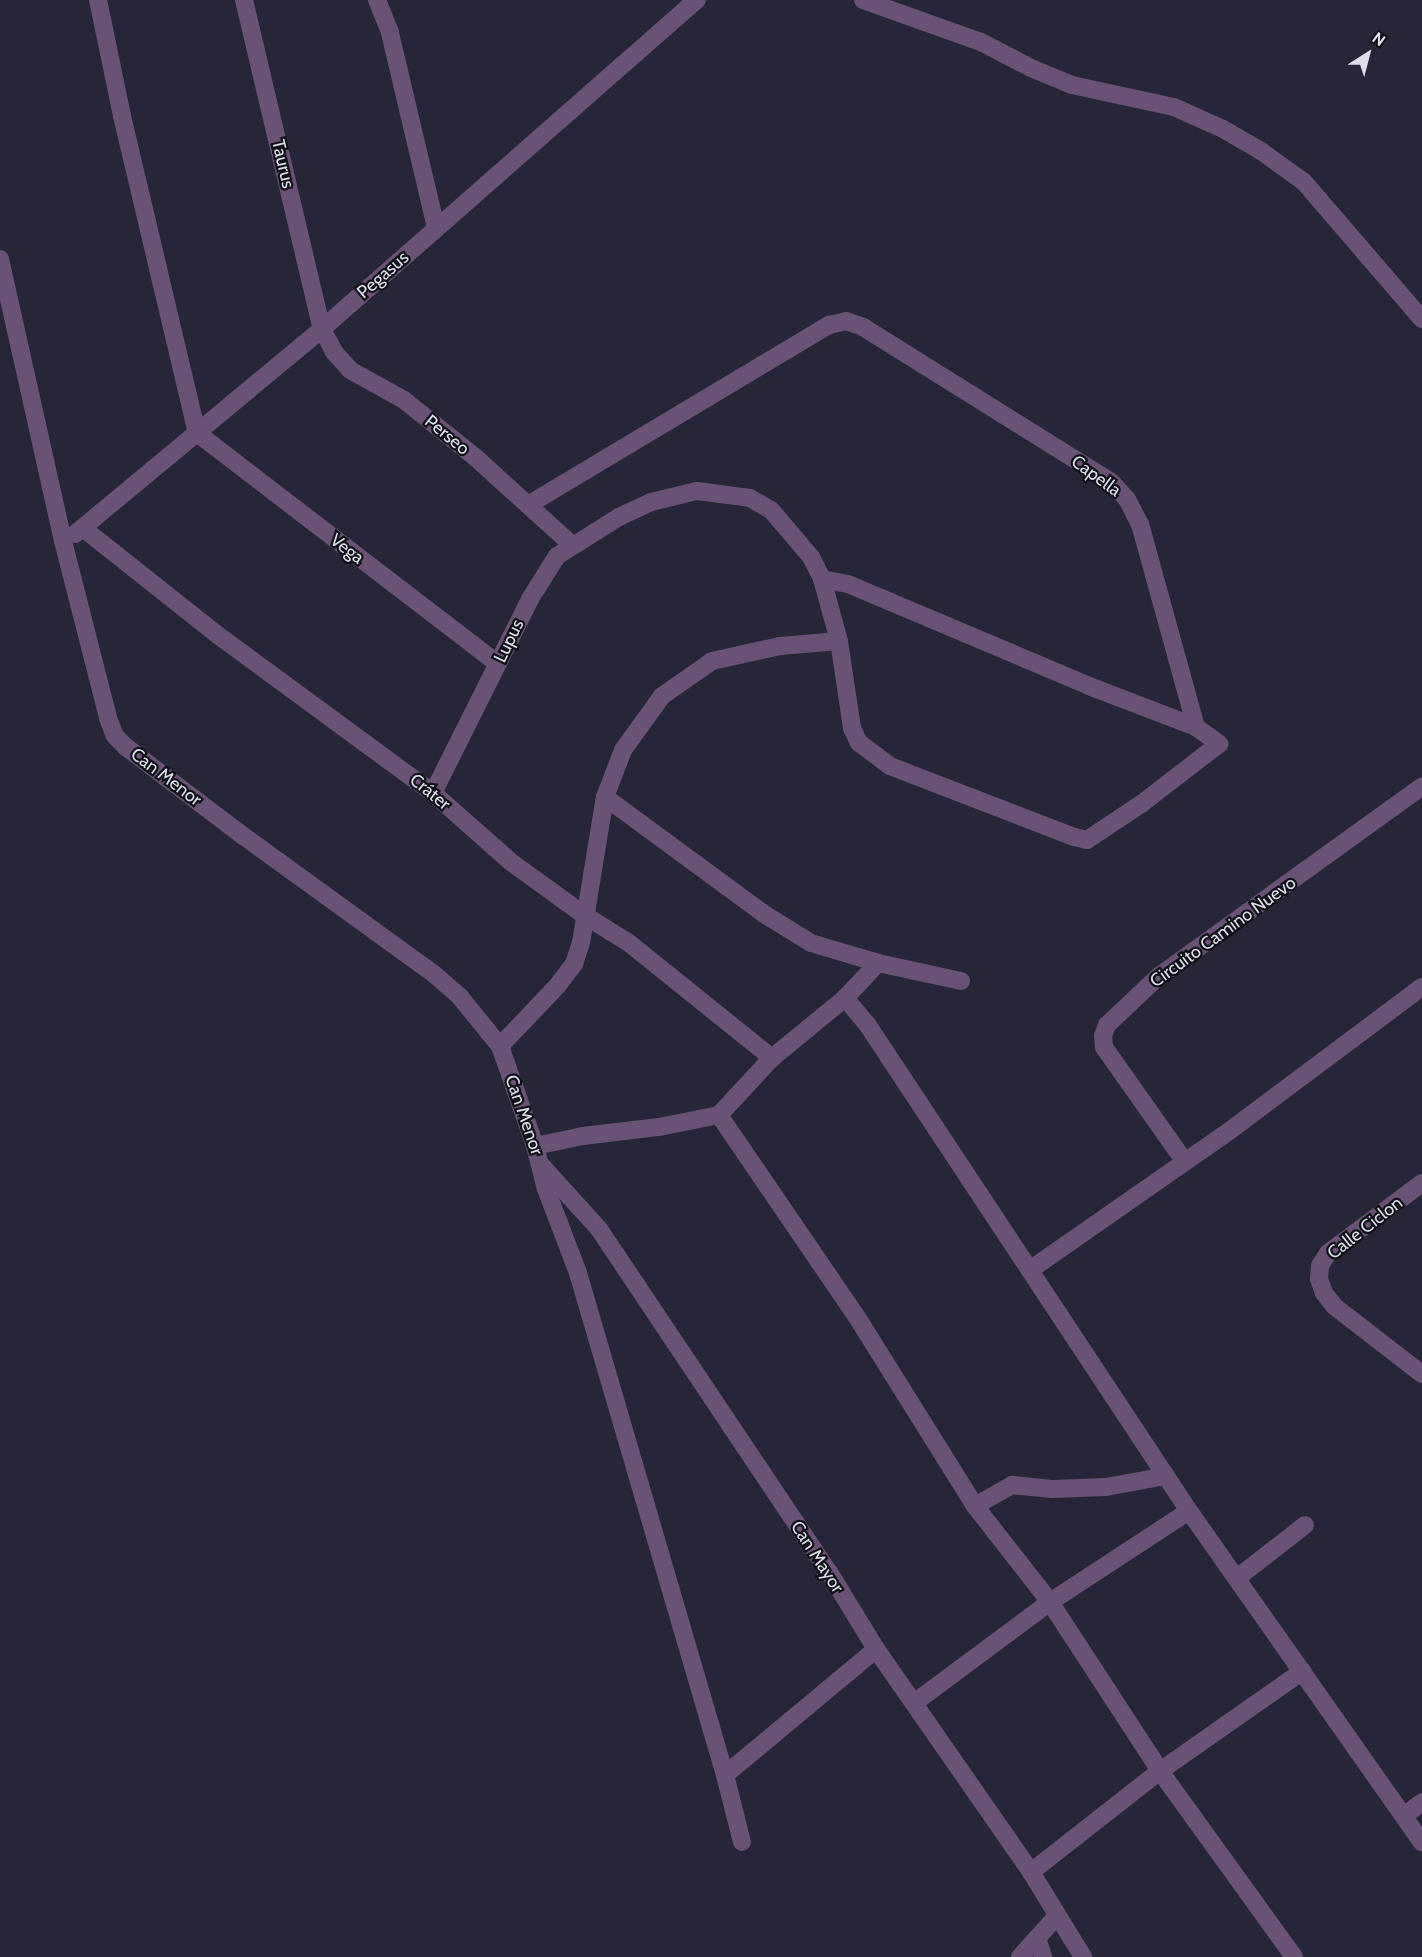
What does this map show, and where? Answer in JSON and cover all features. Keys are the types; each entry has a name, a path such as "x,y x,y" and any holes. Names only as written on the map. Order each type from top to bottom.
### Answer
{"street":[{"path":"98,0 122,116 197,433"},
{"name":"Taurus","path":"244,0 322,328"},
{"path":"377,0 390,33 436,228"},
{"name":"Pegasus","path":"63,541 84,529 322,328 697,0"},
{"path":"863,0 981,42 1031,68 1072,85 1174,107 1222,129 1261,152 1304,183 1422,320"},
{"name":"Can Menor","path":"0,259 63,541 108,718 115,735 126,747 242,835 434,974 460,997 500,1046 535,1146 546,1189 585,1296 725,1775 742,1842"},
{"name":"Capella","path":"528,505 829,325 846,321 863,327 1111,482 1127,499 1140,524 1196,727"},
{"name":"Perseo","path":"322,328 334,352 350,370 404,400 475,457 573,546"},
{"name":"Vega","path":"197,433 498,664"},
{"name":"Lupus","path":"433,793 530,599 557,556 618,517 651,502 697,491 750,498 771,510 811,557 822,579 839,641 852,728 859,743 890,766 1087,840 1098,835 1219,744 1196,727"},
{"name":"Cráter","path":"84,529 215,633 433,793 511,862 584,915 629,944 772,1058"},
{"path":"822,579 848,584 1089,686 1196,727"},
{"path":"500,1046 558,985 573,964 581,943 605,797 623,750 662,696 712,661 780,646 839,641"},
{"name":"Circuito Camino Nuevo","path":"1185,1162 1104,1047 1103,1036 1107,1025 1158,976 1422,786"},
{"path":"605,797 764,914 811,943 878,963 961,981"},
{"path":"535,1146 584,1136 659,1127 719,1115 772,1058 845,998 878,963"},
{"path":"1030,1270 1185,1162 1422,987"},
{"path":"845,998 867,1024 1189,1511 1422,1842"},
{"path":"719,1115 860,1322 975,1506 1050,1602 1160,1771 1294,1957"},
{"name":"Can Mayor","path":"541,1165 598,1229 829,1572 876,1649 1031,1872 1056,1917 1083,1957"},
{"name":"Calle Ciclon","path":"1422,1183 1328,1253 1320,1266 1318,1279 1324,1293 1334,1306 1422,1374"},
{"path":"975,1506 1012,1485 1052,1489 1106,1487 1166,1476"},
{"path":"914,1703 1050,1602 1189,1511"},
{"path":"1237,1578 1305,1526"},
{"path":"725,1775 876,1649"},
{"path":"1031,1872 1160,1771 1303,1671"},
{"path":"1405,1815 1422,1802"},
{"path":"1020,1957 1056,1917"},
{"path":"1037,1938 1043,1957"}]}
